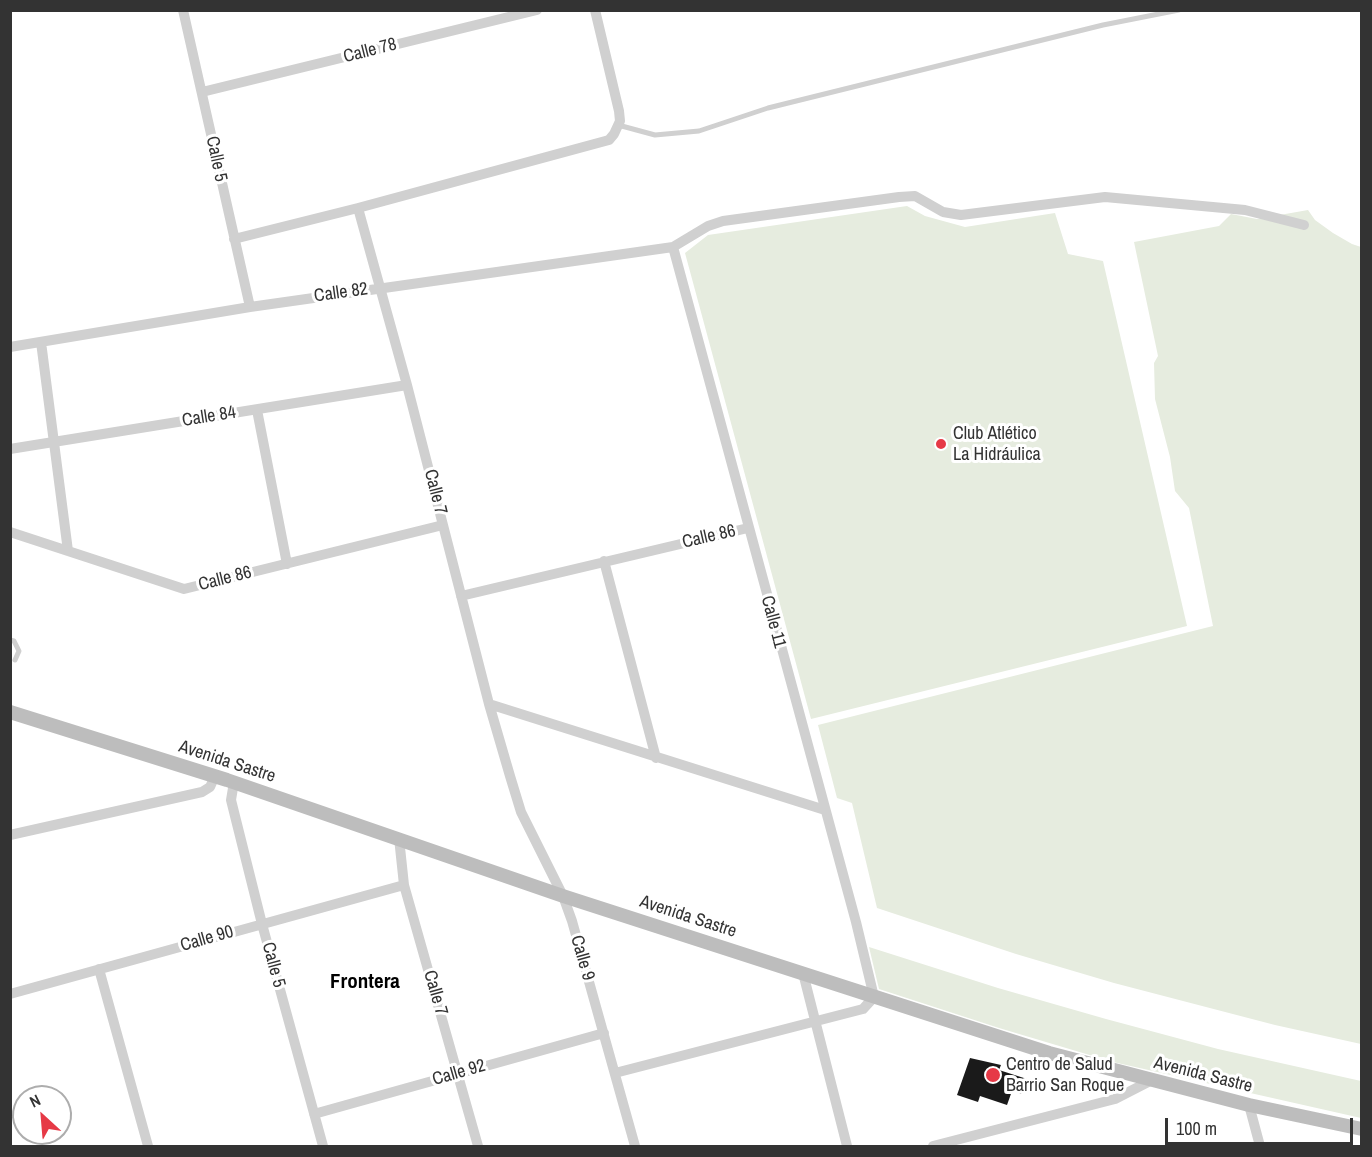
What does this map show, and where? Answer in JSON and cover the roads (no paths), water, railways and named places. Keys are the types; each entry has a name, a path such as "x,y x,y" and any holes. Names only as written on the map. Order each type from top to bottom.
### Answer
{"street":[{"name":"Calle 5","path":"183,10 250,307"},
{"name":"Calle 78","path":"202,92 537,10"},
{"path":"234,239 609,141 618,125 619,111 595,10"},
{"path":"673,247 708,226 723,221 915,196 943,212 961,215 1105,197 1245,210 1304,225"},
{"name":"Calle 7","path":"358,208 510,776"},
{"name":"Calle 82","path":"10,347 250,307 673,247"},
{"name":"Calle 11","path":"673,247 856,922 874,997"},
{"path":"41,342 68,551"},
{"name":"Calle 84","path":"10,449 407,385"},
{"path":"257,410 287,564"},
{"name":"Calle 86","path":"10,532 184,589 443,525"},
{"name":"Calle 86","path":"461,596 748,528"},
{"path":"604,561 656,758"},
{"path":"489,704 825,810"},
{"name":"Avenida Sastre","path":"10,712 234,782 563,896 1049,1053 1249,1105 1362,1129"},
{"path":"10,836 202,792 210,787 215,776"},
{"name":"Calle 9","path":"510,776 521,812 563,896 572,921 635,1146"},
{"name":"Calle 5","path":"234,782 231,800 262,924 323,1146"},
{"name":"Calle 7","path":"399,838 404,885 478,1146"},
{"name":"Calle 90","path":"10,994 404,885"},
{"path":"99,969 148,1146"},
{"path":"803,974 847,1146"},
{"path":"615,1072 863,1009 874,997"},
{"name":"Calle 92","path":"314,1114 604,1033"},
{"path":"933,1146 1115,1099 1152,1080"},
{"path":"1249,1105 1260,1146"}],"lane":[{"path":"618,125 655,135 699,132 768,108 1103,25 1179,10"},
{"path":"10,640 14,641 19,651 15,660"}],"place":[{"name":"Club Atlético La Hidráulica","path":"941,444"},
{"name":"Centro de Salud Barrio San Roque","path":"993,1075"}],"district":[{"name":"Frontera","path":"365,982"}]}
